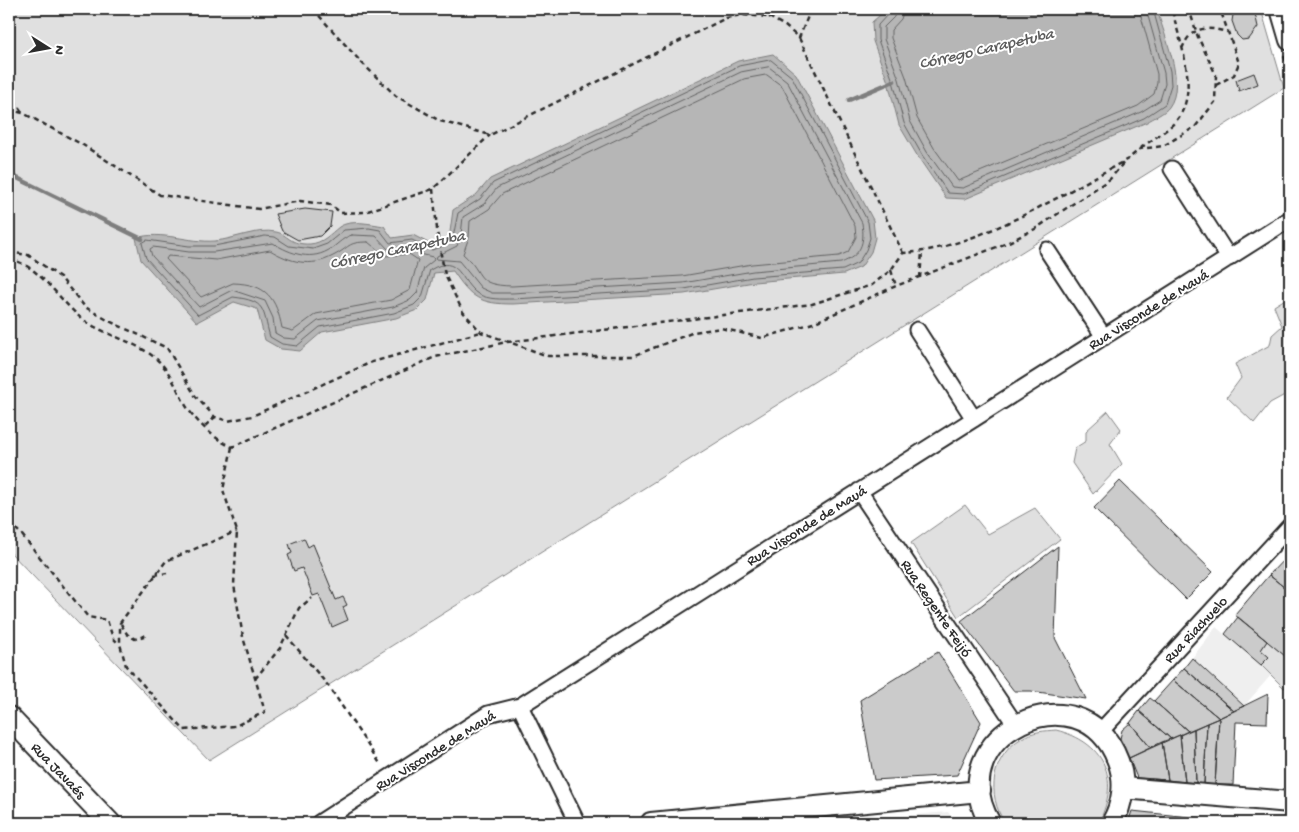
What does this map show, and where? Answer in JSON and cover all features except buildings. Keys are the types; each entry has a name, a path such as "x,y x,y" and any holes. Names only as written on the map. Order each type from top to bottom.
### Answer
{"street":[{"path":"1281,9 1290,40"},
{"path":"1172,168 1229,258"},
{"name":"Rua Visconde de Mauá","path":"319,823 488,714 520,706 1290,219"},
{"path":"1048,250 1104,337"},
{"path":"917,330 974,419"},
{"name":"Rua Regente Feijó","path":"859,492 1015,724"},
{"name":"Rua Riachuelo","path":"1099,732 1290,526"},
{"path":"520,706 577,823"},
{"path":"990,823 982,806 980,791 981,772 987,754 997,739 1015,724 1034,716 1056,714 1078,719 1099,732 1117,757 1122,772 1123,788 1120,804 1112,823"},
{"name":"Rua Javaés","path":"9,717 110,823"},
{"path":"1123,788 1290,802"},
{"path":"651,823 980,791"}],"path":[{"path":"190,9 222,9"},
{"path":"313,9 360,61 396,96 440,121 490,135"},
{"path":"780,9 782,14"},
{"path":"9,110 23,113 83,145 160,194 260,210 300,202 330,205 341,213 365,212 433,189 490,135 726,18 742,15 767,17 798,9"},
{"path":"799,38 811,9"},
{"path":"433,189 438,239 445,275 463,312 481,332 548,356 634,356 694,332 721,328 762,338 812,323 896,286 985,253 1035,229 1110,179 1128,159 1179,118 1186,103 1188,92 1187,76 1172,9"},
{"path":"1140,149 1163,146 1195,127 1215,102 1216,75 1196,31 1189,9"},
{"path":"1216,85 1234,75 1239,64 1220,9"},
{"path":"767,17 785,26 799,38 903,253"},
{"path":"1182,51 1186,39 1196,31 1211,28 1227,32"},
{"path":"9,93 23,113"},
{"path":"903,253 922,252 1007,223 1128,159"},
{"path":"9,252 28,255 60,277 85,307 101,317 167,348 196,397 215,417 228,421 252,416 372,362 481,332"},
{"path":"920,278 922,252"},
{"path":"232,448 436,356 507,342 812,304 872,285 891,270 903,253"},
{"path":"9,260 17,260 34,272 84,321 123,342 144,350 164,366 187,406 219,441 232,448"},
{"path":"891,270 896,286"},
{"path":"205,427 215,417"},
{"path":"232,448 223,490 237,532 234,585 242,637 265,712 235,726 184,730 126,666 120,644 120,623 166,561 237,532"},
{"path":"9,522 22,535 88,617 106,620 113,638 120,644"},
{"path":"154,575 167,573"},
{"path":"255,679 280,648 299,608 312,598"},
{"path":"120,623 126,634 135,639 146,635"},
{"path":"286,635 330,688 389,778"}],"shaded area":[{"path":"9,9 1261,9 1284,88 209,760 9,551"},
{"path":"1290,296 1290,392 1270,403 1254,423 1227,397 1241,378 1235,364 1270,345 1272,335 1282,326 1274,306"},
{"path":"1108,411 1121,429 1110,444 1122,464 1093,494 1072,463 1075,448 1086,441 1086,431"},
{"path":"965,505 988,534 1035,508 1060,539 958,617 911,543"},
{"path":"1216,627 1272,674 1244,706 1192,658"},
{"path":"1267,641 1290,660 1290,685 1284,688 1261,665 1269,657 1261,650"},
{"path":"1056,730 1086,743 1104,764 1108,777 1108,791 1099,822 1005,823 995,800 995,777 998,765 1012,746 1022,738 1030,734"},
{"path":"948,812 956,823 867,823 866,819"}],"water":[{"path":"887,9 1157,9 1175,72 1176,85 1174,97 1167,109 1147,122 965,199 946,198 899,125 888,82 873,41 872,22"},
{"path":"773,54 796,74 873,220 875,238 871,252 861,267 844,274 754,282 684,294 502,304 477,298 465,288 453,271 434,273 427,300 417,310 396,318 322,332 300,351 281,349 265,340 257,309 234,302 197,322 141,260 136,238 146,236 155,235 215,241 269,231 280,233 298,243 310,244 323,240 339,227 349,223 367,223 384,226 392,238 413,235 432,245 449,239 453,210 476,195 490,179 738,61"}],"waterway":[{"name":"Córrego Carapetuba","path":"849,100 894,81"},
{"name":"Córrego Carapetuba","path":"9,174 142,239"}]}
